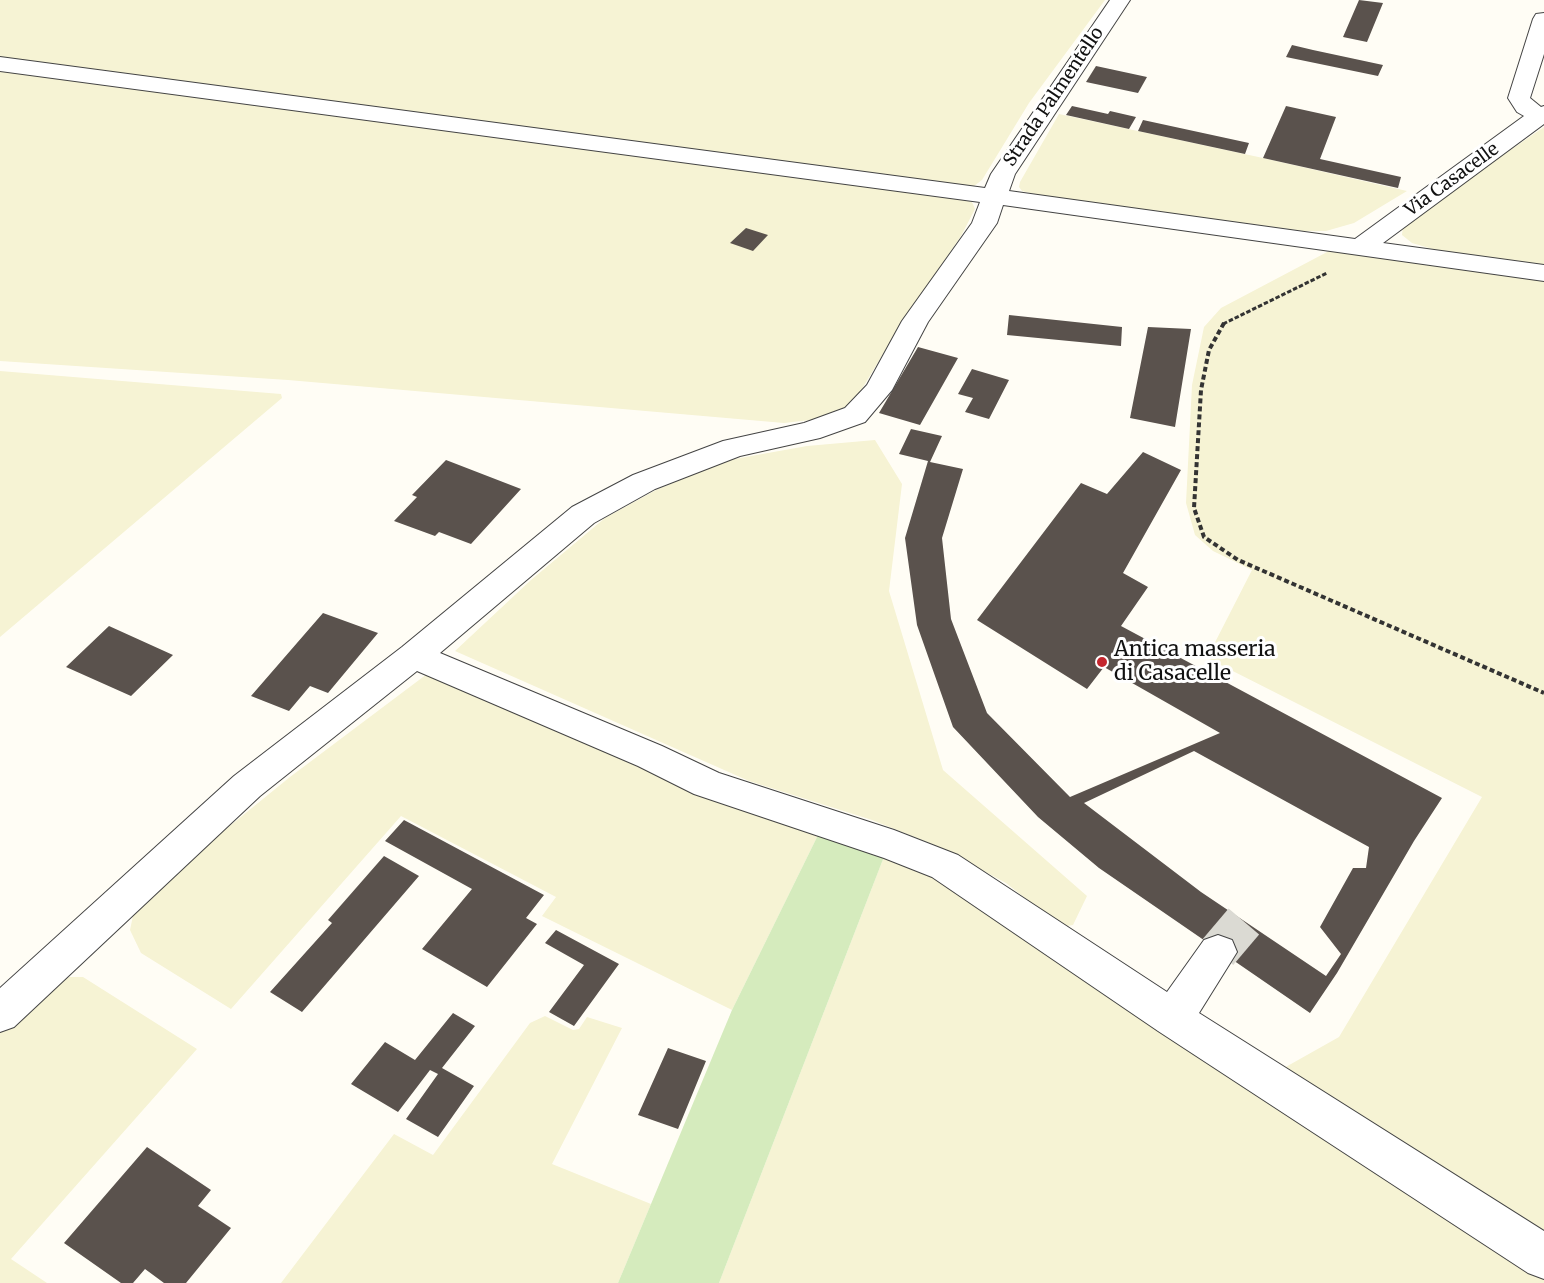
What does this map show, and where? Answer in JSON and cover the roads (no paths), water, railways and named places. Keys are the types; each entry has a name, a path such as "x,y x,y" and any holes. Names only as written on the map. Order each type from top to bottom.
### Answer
{"street":[{"name":"Strada Palmentello","path":"0,1014 247,786 414,656 583,515 644,482 733,448 810,430 855,415 878,390 915,321 984,223 1003,174 1120,0"},
{"path":"1542,115 1525,106 1519,98 1544,19"},
{"path":"0,64 993,196 1544,273"},
{"name":"Via Casacelle","path":"1361,247 1542,115"},
{"path":"414,656 650,756 707,784 894,846 945,866 1172,1018 1544,1257"},
{"path":"1172,1018 1218,952"}],"tunnel":[{"path":"1218,952 1246,919"}],"place":[{"name":"Antica masseria di Casacelle","path":"1102,662"}]}
